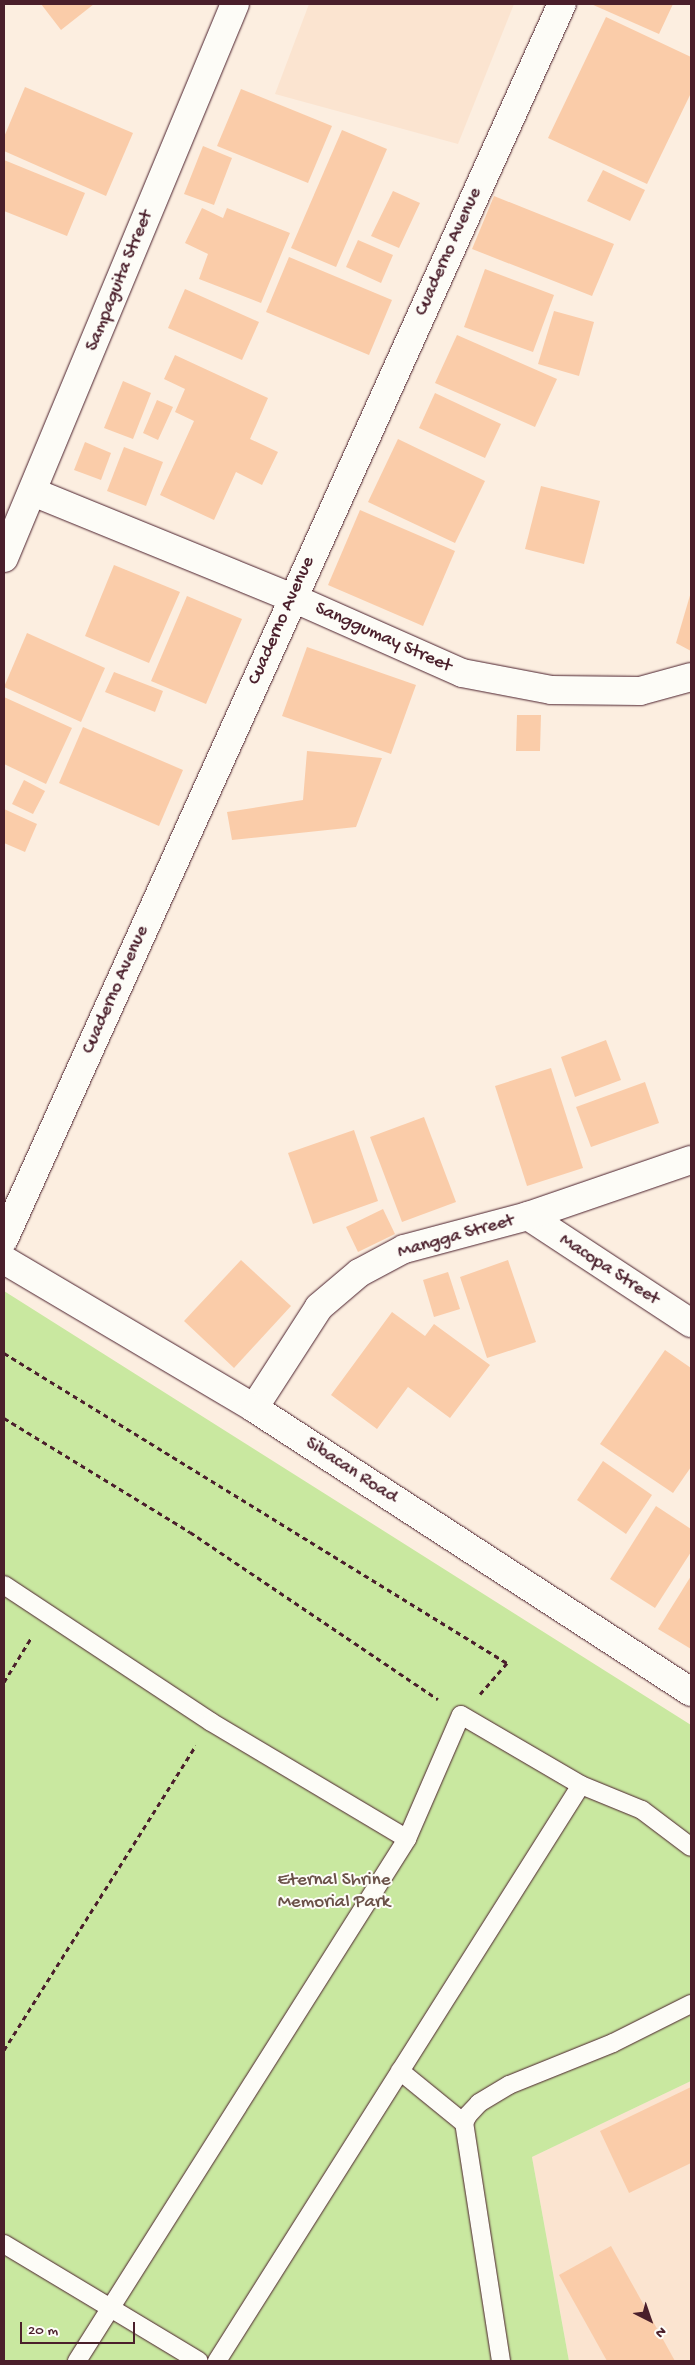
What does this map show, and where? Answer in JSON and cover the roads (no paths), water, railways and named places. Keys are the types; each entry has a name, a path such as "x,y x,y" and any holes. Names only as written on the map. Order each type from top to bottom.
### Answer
{"street":[{"name":"Sampaguita Street","path":"4,558 235,4"},
{"name":"Cuaderno Avenue","path":"4,1239 562,4"},
{"name":"Sanggumay Street","path":"33,492 293,598 462,673 551,690 640,691 691,677"},
{"name":"Mangga Street","path":"254,1408 319,1307 358,1272 404,1249 528,1216 691,1160"},
{"name":"Macopa Street","path":"528,1216 691,1323"},
{"name":"Sibacan Road","path":"4,1260 254,1408 691,1692"}],"lane":[{"path":"4,1585 211,1722 407,1839"},
{"path":"77,2361 108,2309 407,1839 461,1715 581,1785 642,1810 691,1847"},
{"path":"217,2361 581,1785"},
{"path":"464,2123 479,2103 509,2085 613,2043 691,2004"},
{"path":"400,2071 464,2123 501,2361"},
{"path":"4,2244 108,2309 199,2361"}],"park label":[{"name":"Eternal Shrine Memorial Park","path":"334,1892"}]}
